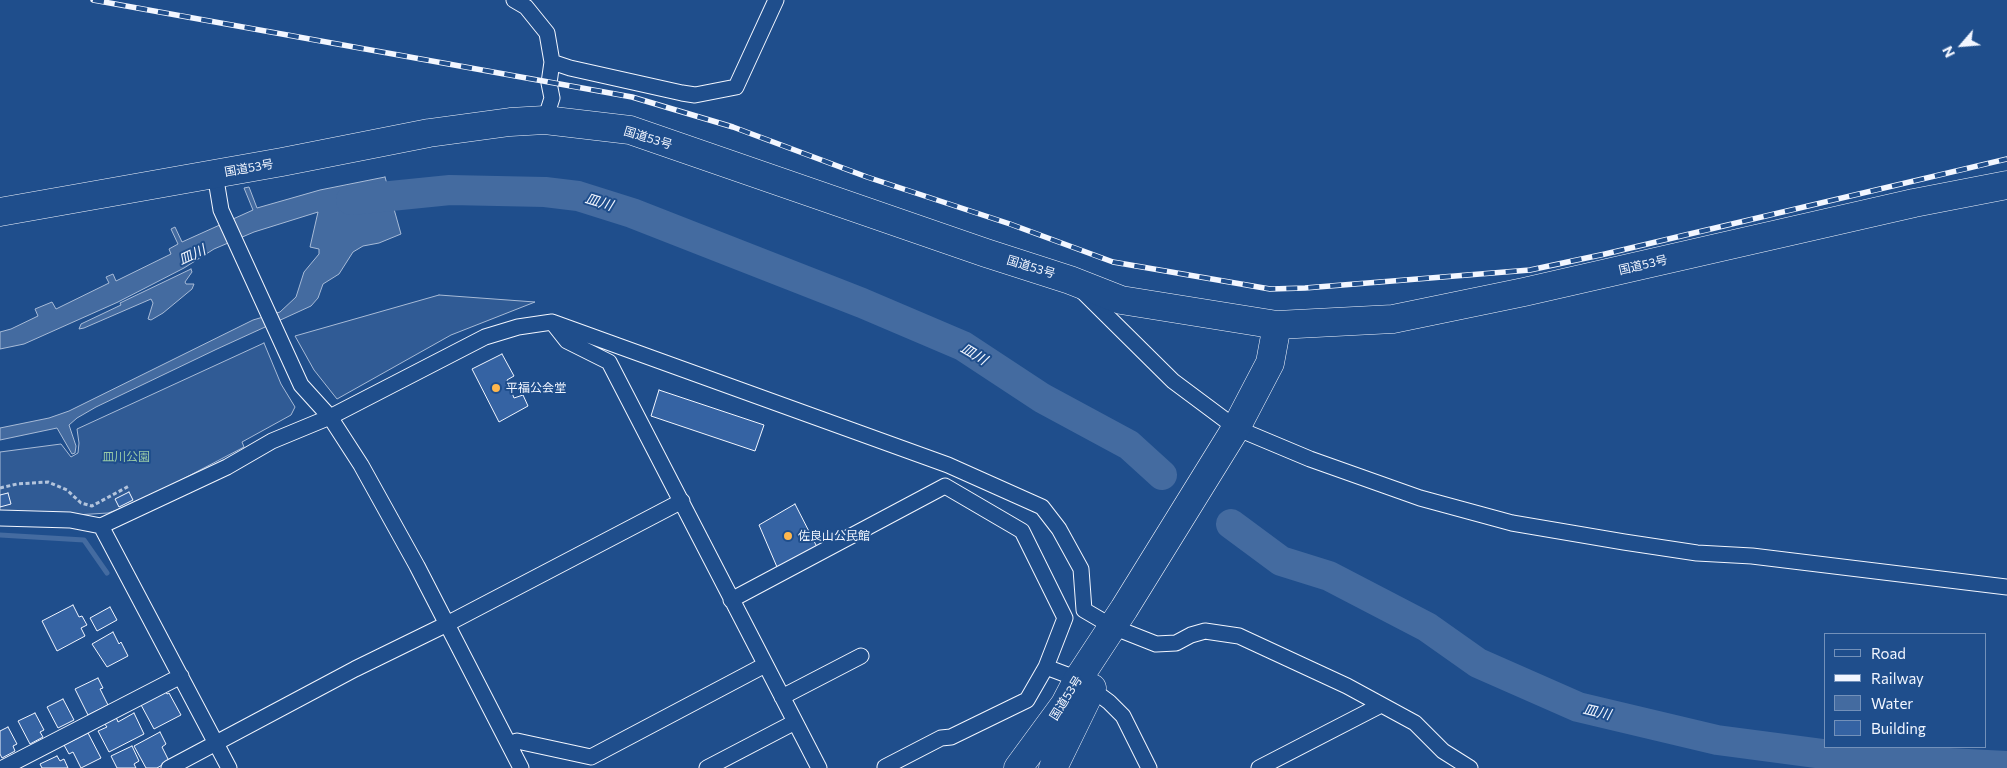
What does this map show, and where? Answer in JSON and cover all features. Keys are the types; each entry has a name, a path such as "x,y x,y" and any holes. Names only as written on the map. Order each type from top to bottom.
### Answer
{"highway":[{"name":"国道53号","path":"0,212 215,174 429,133 510,122 545,120 630,130 986,253 1070,280 1121,300 1276,325 1393,319 1524,292 1914,203 2007,184"},
{"name":"国道53号","path":"1053,768 1085,685 1118,618 1231,436 1270,363 1276,325"},
{"name":"国道53号","path":"1018,768 1065,704 1085,685"}],"street":[{"path":"514,0 526,7 547,33 552,62 549,83 552,98 545,120"},
{"path":"552,62 570,68 682,94 695,95 736,87 776,0"},
{"path":"215,174 221,210 301,385 330,417 366,474 418,566 521,768"},
{"path":"1070,280 1231,436 1310,458 1420,498 1512,524 1697,553 1752,556 2007,587"},
{"path":"552,322 567,341 609,362 819,768"},
{"path":"0,518 70,520 101,526 227,466 272,441 330,417 485,336 518,327 552,322 948,465 1042,507 1059,529 1081,569 1084,610 1118,618 1156,644 1176,643 1205,631 1239,636 1347,686 1415,723 1443,751 1470,768"},
{"path":"609,362 625,348"},
{"path":"945,486 948,465"},
{"path":"731,600 945,486"},
{"path":"885,767 941,738 951,737 1027,700 1046,667 1065,618 1022,531 945,486"},
{"path":"169,768 355,669 447,624 682,502"},
{"path":"101,526 229,768"},
{"path":"782,698 861,656"},
{"path":"509,744 517,742 591,757 765,665"},
{"path":"1046,667 1085,685 1110,702 1123,716 1149,768"},
{"path":"3,768 181,676"},
{"path":"1259,768 1381,704"},
{"path":"707,768 795,722"},
{"path":"1443,751 1442,760 1446,768"}],"path":[{"path":"0,488 17,484 48,482 67,490 81,503 92,506 129,486"}],"shaded area":[{"path":"439,295 535,302 451,335 337,399 314,370 295,336"},
{"name":"皿川公園","path":"264,343 281,384 295,407 291,415 242,442 244,447 139,502 108,513 75,515 0,511 0,452 61,444 71,457 78,453 77,429"}],"water":[{"path":"385,177 401,234 379,243 363,246 353,252 339,274 323,284 318,298 311,306 217,349 77,418 69,425 76,446 75,453 72,454 57,428 0,440 0,428 49,418 69,411 253,320 280,312 296,297 304,272 319,254 319,249 310,247 318,212 254,232 214,249 184,268 118,302 24,344 0,349 0,332 11,329 38,316 35,309 52,302 56,309 109,283 106,277 113,274 116,281 171,254 169,249 178,244 171,229 175,227 182,242 253,210 244,188 249,187 257,208 320,190"},
{"path":"191,269 192,272 185,282 186,284 194,284 192,289 163,313 151,320 148,319 153,303 151,299 79,329 81,324 121,305 120,303"}],"building":[{"name":"平福公会堂","path":"502,354 514,376 507,380 514,398 523,395 528,406 499,422 472,369"},
{"path":"659,390 764,425 755,451 651,416"},
{"path":"129,492 133,500 119,507 115,499"},
{"path":"8,493 11,504 0,507 0,495"},
{"name":"佐良山公民館","path":"795,504 817,547 777,567 759,525"},
{"path":"73,605 79,617 82,616 87,625 81,628 85,636 57,651 42,621"},
{"path":"110,607 117,620 97,631 90,618"},
{"path":"113,632 128,656 107,667 92,644"},
{"path":"98,678 103,688 100,689 108,705 88,715 75,689"},
{"path":"165,690 167,694 169,693 181,715 154,729 140,703"},
{"path":"63,699 74,720 58,728 47,707"},
{"path":"35,713 44,730 40,732 43,737 30,744 18,721"},
{"path":"134,713 144,734 109,752 98,731 107,727 104,723 116,717 118,722"},
{"path":"8,727 17,744 13,746 15,751 2,758 0,754 0,731"},
{"path":"160,732 166,744 162,747 169,761 157,768 146,768 134,746"},
{"path":"88,733 101,758 81,768 73,752 69,754 64,745"},
{"path":"132,746 139,761 134,764 136,768 117,768 111,756"},
{"path":"57,756 60,761 64,759 68,768 42,768 40,764"}],"waterway":[{"name":"皿川","path":"351,200 450,190 545,192 578,196 632,213 862,303 963,346 1042,398 1129,445 1162,475"},
{"name":"皿川","path":"1231,524 1281,561 1329,576 1427,627 1478,663 1578,707 1717,740 1854,758 2007,766"},
{"path":"0,535 84,540 107,573"}],"railway":[{"path":"93,0 632,97 733,127 867,177 1010,224 1113,262 1270,289 1305,288 1530,270 2007,159"}],"place":[{"name":"平福公会堂","path":"496,388"},
{"name":"佐良山公民館","path":"788,536"}]}
